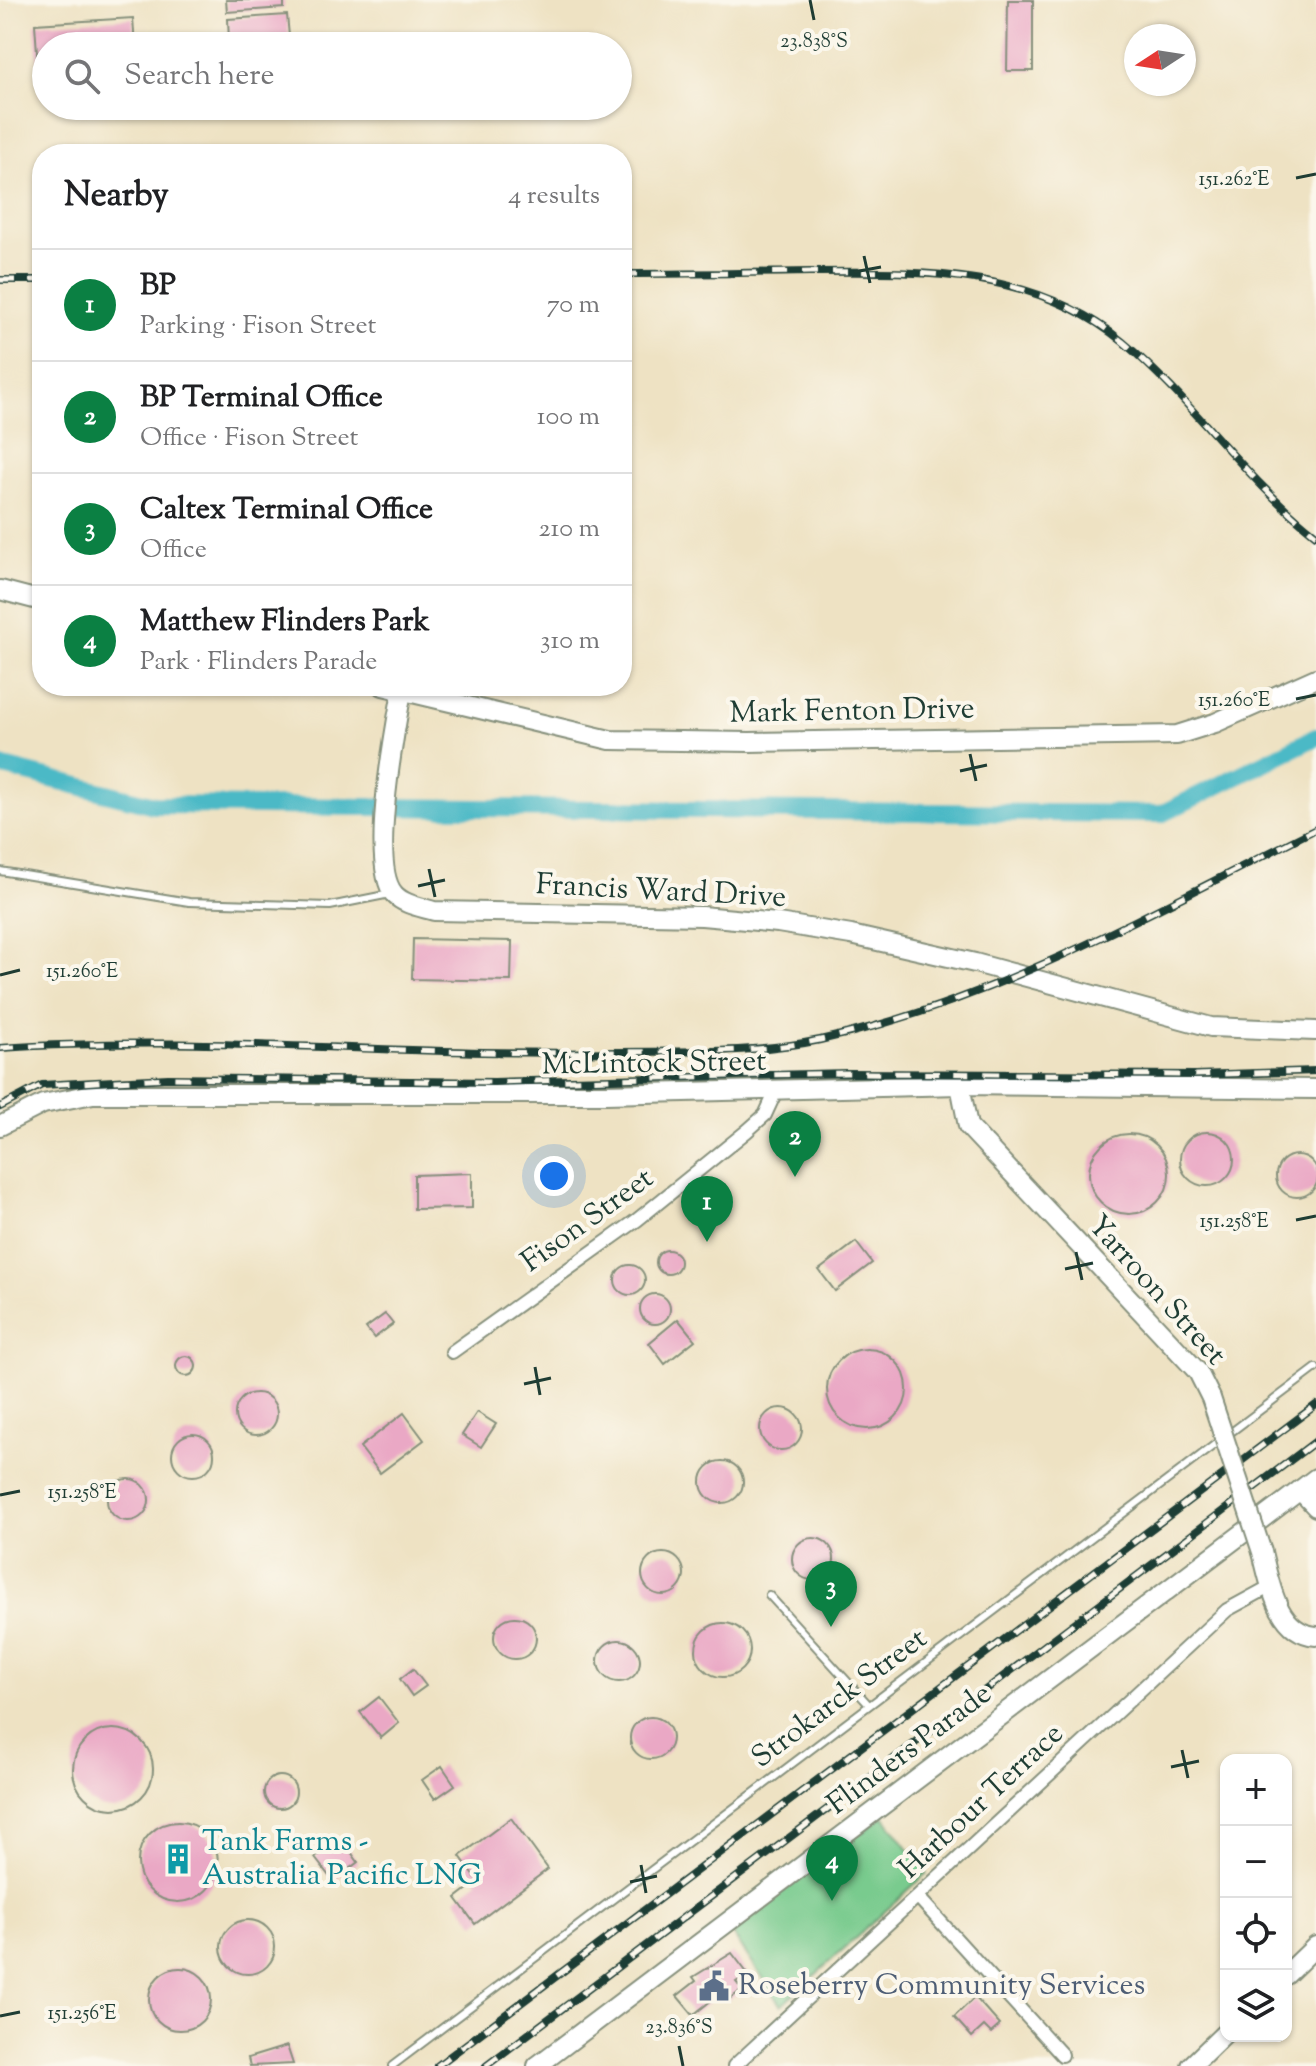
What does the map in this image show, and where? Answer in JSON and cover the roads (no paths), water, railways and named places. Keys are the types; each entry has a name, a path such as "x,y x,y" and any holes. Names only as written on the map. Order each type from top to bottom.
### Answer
{"street":[{"path":"0,590 32,598"},
{"name":"Mark Fenton Drive","path":"423,696 610,740 750,742 1160,736 1196,731 1316,678"},
{"path":"393,893 385,876 385,827 389,762 401,696"},
{"name":"Francis Ward Drive","path":"393,893 414,906 434,911 702,916 778,923 851,935 975,963 1211,1027 1316,1031"},
{"name":"McLintock Street","path":"0,1126 43,1104 93,1094 606,1094 960,1085 1316,1089"},
{"name":"Yarroon Street","path":"960,1085 968,1126 1198,1372 1211,1398 1283,1618 1302,1635 1316,1636"},
{"name":"Fison Street","path":"452,1352 637,1220 698,1171 765,1115 777,1089"},
{"name":"Flinders Parade","path":"537,2066 1316,1478"},
{"path":"1300,1490 1316,1507"},
{"name":"Harbour Terrace","path":"734,2066 1227,1610 1271,1586"},
{"path":"918,1897 1062,2055"},
{"path":"1291,1970 1316,1946"},
{"path":"1191,2066 1220,2038"}],"lane":[{"path":"0,871 189,902 330,906 393,893"},
{"name":"Strokarck Street","path":"392,2066 1316,1368"},
{"path":"769,1595 869,1705"}],"waterway":[{"path":"0,766 154,805 1161,814 1316,737"}],"railway":[{"path":"632,274 934,274 1013,287 1052,300 1088,318 1123,342 1173,389 1265,489 1316,535"},
{"path":"0,280 32,280"},
{"path":"0,1048 154,1043 538,1053 718,1051 770,1048 820,1040 886,1023 1013,977 1135,921 1316,829"},
{"path":"0,1107 42,1085 168,1078 494,1082 847,1073 1195,1075 1316,1071"},
{"path":"437,2066 1316,1405"},
{"path":"486,2066 1316,1441"}],"place":[{"name":"BP Terminal Office","path":"795,1177"},
{"name":"BP","path":"707,1242"},
{"name":"Caltex Terminal Office","path":"831,1627"},
{"name":"Tank Farms - Australia Pacific LNG","path":"178,1859"},
{"name":"Matthew Flinders Park","path":"832,1901"},
{"name":"Roseberry Community Services","path":"714,1986"}]}
